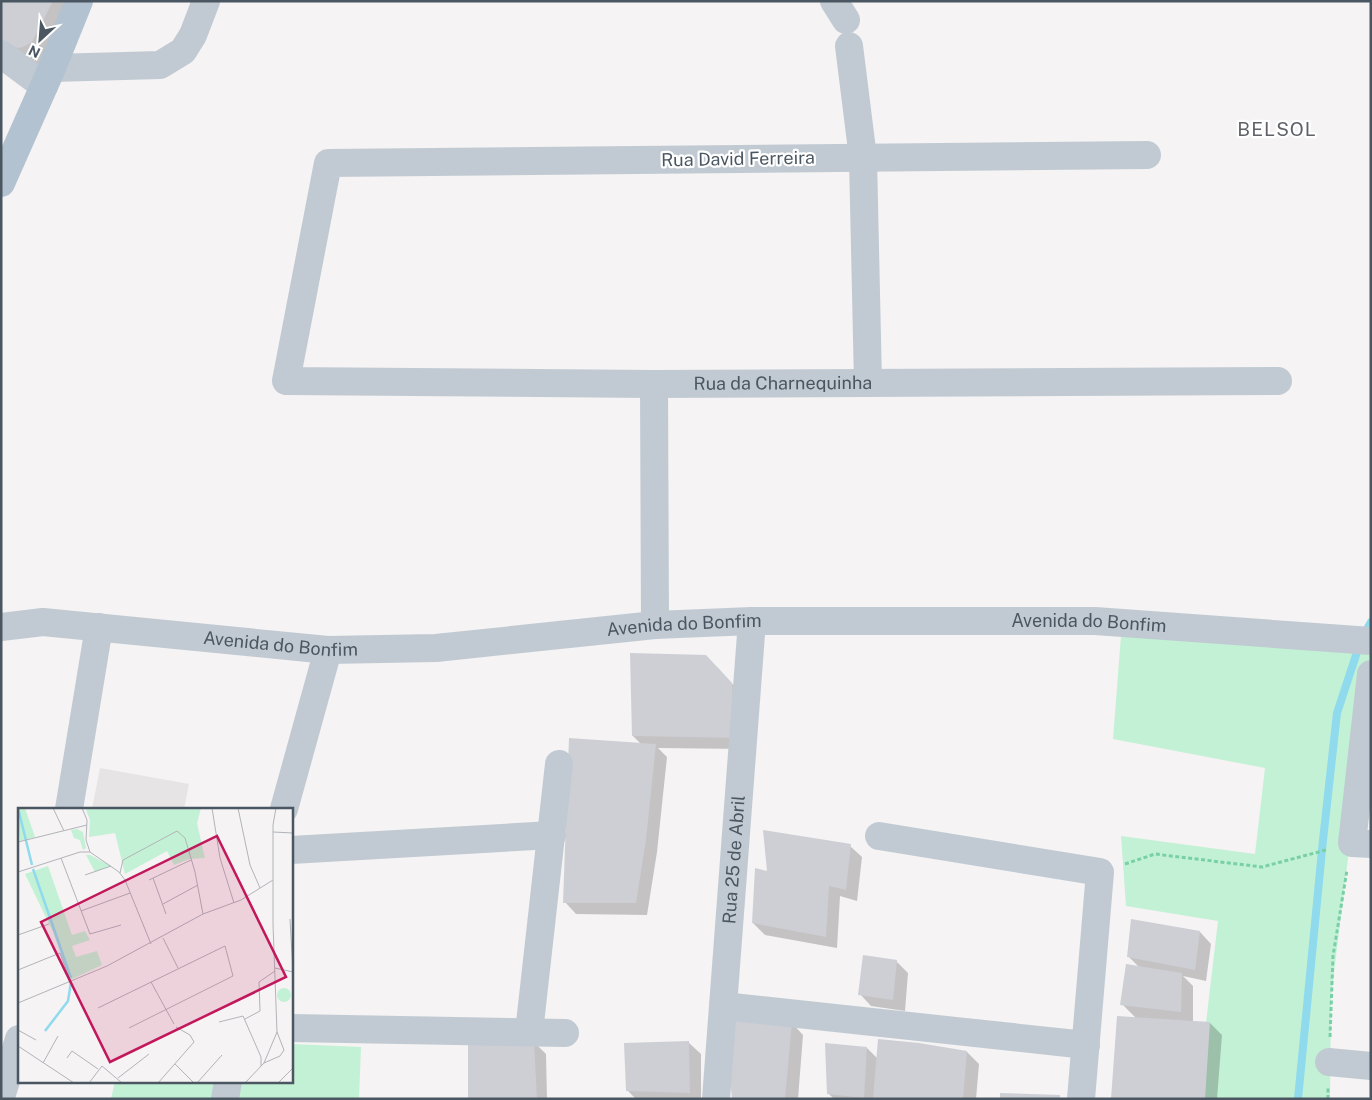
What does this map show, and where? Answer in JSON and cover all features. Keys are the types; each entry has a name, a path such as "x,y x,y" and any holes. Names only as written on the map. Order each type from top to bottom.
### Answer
{"main road":[{"path":"1,183 79,1"}],"street":[{"path":"1,54 48,77 160,65 183,51 193,35 206,1"},
{"path":"843,22 863,158 868,383"},
{"name":"Rua David Ferreira","path":"286,381 328,163 1147,155"},
{"name":"Rua da Charnequinha","path":"286,381 654,384 1278,381"},
{"path":"654,384 656,626"},
{"name":"Avenida do Bonfim","path":"1,627 43,622 328,650 436,648 656,626 752,621 1095,621 1371,641"},
{"name":"Rua 25 de Abril","path":"716,1099 752,621"},
{"path":"69,808 99,627"},
{"path":"284,808 328,650"},
{"path":"1361,844 1371,674"},
{"path":"530,1032 559,764"},
{"path":"292,850 552,835"},
{"path":"880,836 1100,872 1081,1099"},
{"path":"723,1006 1086,1045"},
{"path":"292,1028 565,1033"},
{"path":"1,1097 18,1042"},
{"path":"1329,1062 1371,1066"},
{"path":"225,1099 228,1082"}],"path":[{"path":"1100,872 1155,854 1262,867 1361,844 1333,956 1328,1099"}],"shaded area":[{"path":"100,768 189,784 184,808 92,808"}],"green space":[{"path":"1121,636 1371,641 1371,671 1331,997 1330,1099 1197,1099 1218,921 1126,906 1121,836 1255,854 1265,768 1113,739"},
{"path":"292,1044 361,1047 359,1099 111,1099 115,1082 292,1082"}],"building":[{"path":"1,1 53,1 32,42 18,48 10,46 1,39"},
{"path":"630,653 706,655 732,683 735,738 632,736"},
{"path":"569,738 656,744 646,840 636,903 563,903"},
{"path":"763,830 851,844 846,890 829,886 826,937 752,923 755,868 767,871"},
{"path":"1131,919 1200,931 1195,970 1127,957"},
{"path":"863,955 897,960 893,1000 858,995"},
{"path":"1126,964 1182,973 1181,1012 1120,1005"},
{"path":"731,1015 792,1022 785,1099 732,1099 729,1067"},
{"path":"1117,1016 1210,1022 1205,1099 1111,1099"},
{"path":"468,1039 534,1041 537,1099 468,1099"},
{"path":"878,1039 919,1043 967,1051 963,1099 873,1099"},
{"path":"689,1041 690,1093 626,1091 624,1043"},
{"path":"825,1043 867,1047 864,1098 827,1094"},
{"path":"1000,1093 1060,1095 1060,1099 1000,1099"}],"waterway":[{"path":"1363,636 1371,622"},
{"path":"1298,1099 1337,713 1359,646"}],"district":[{"name":"BELSOL","path":"1277,129"}]}
